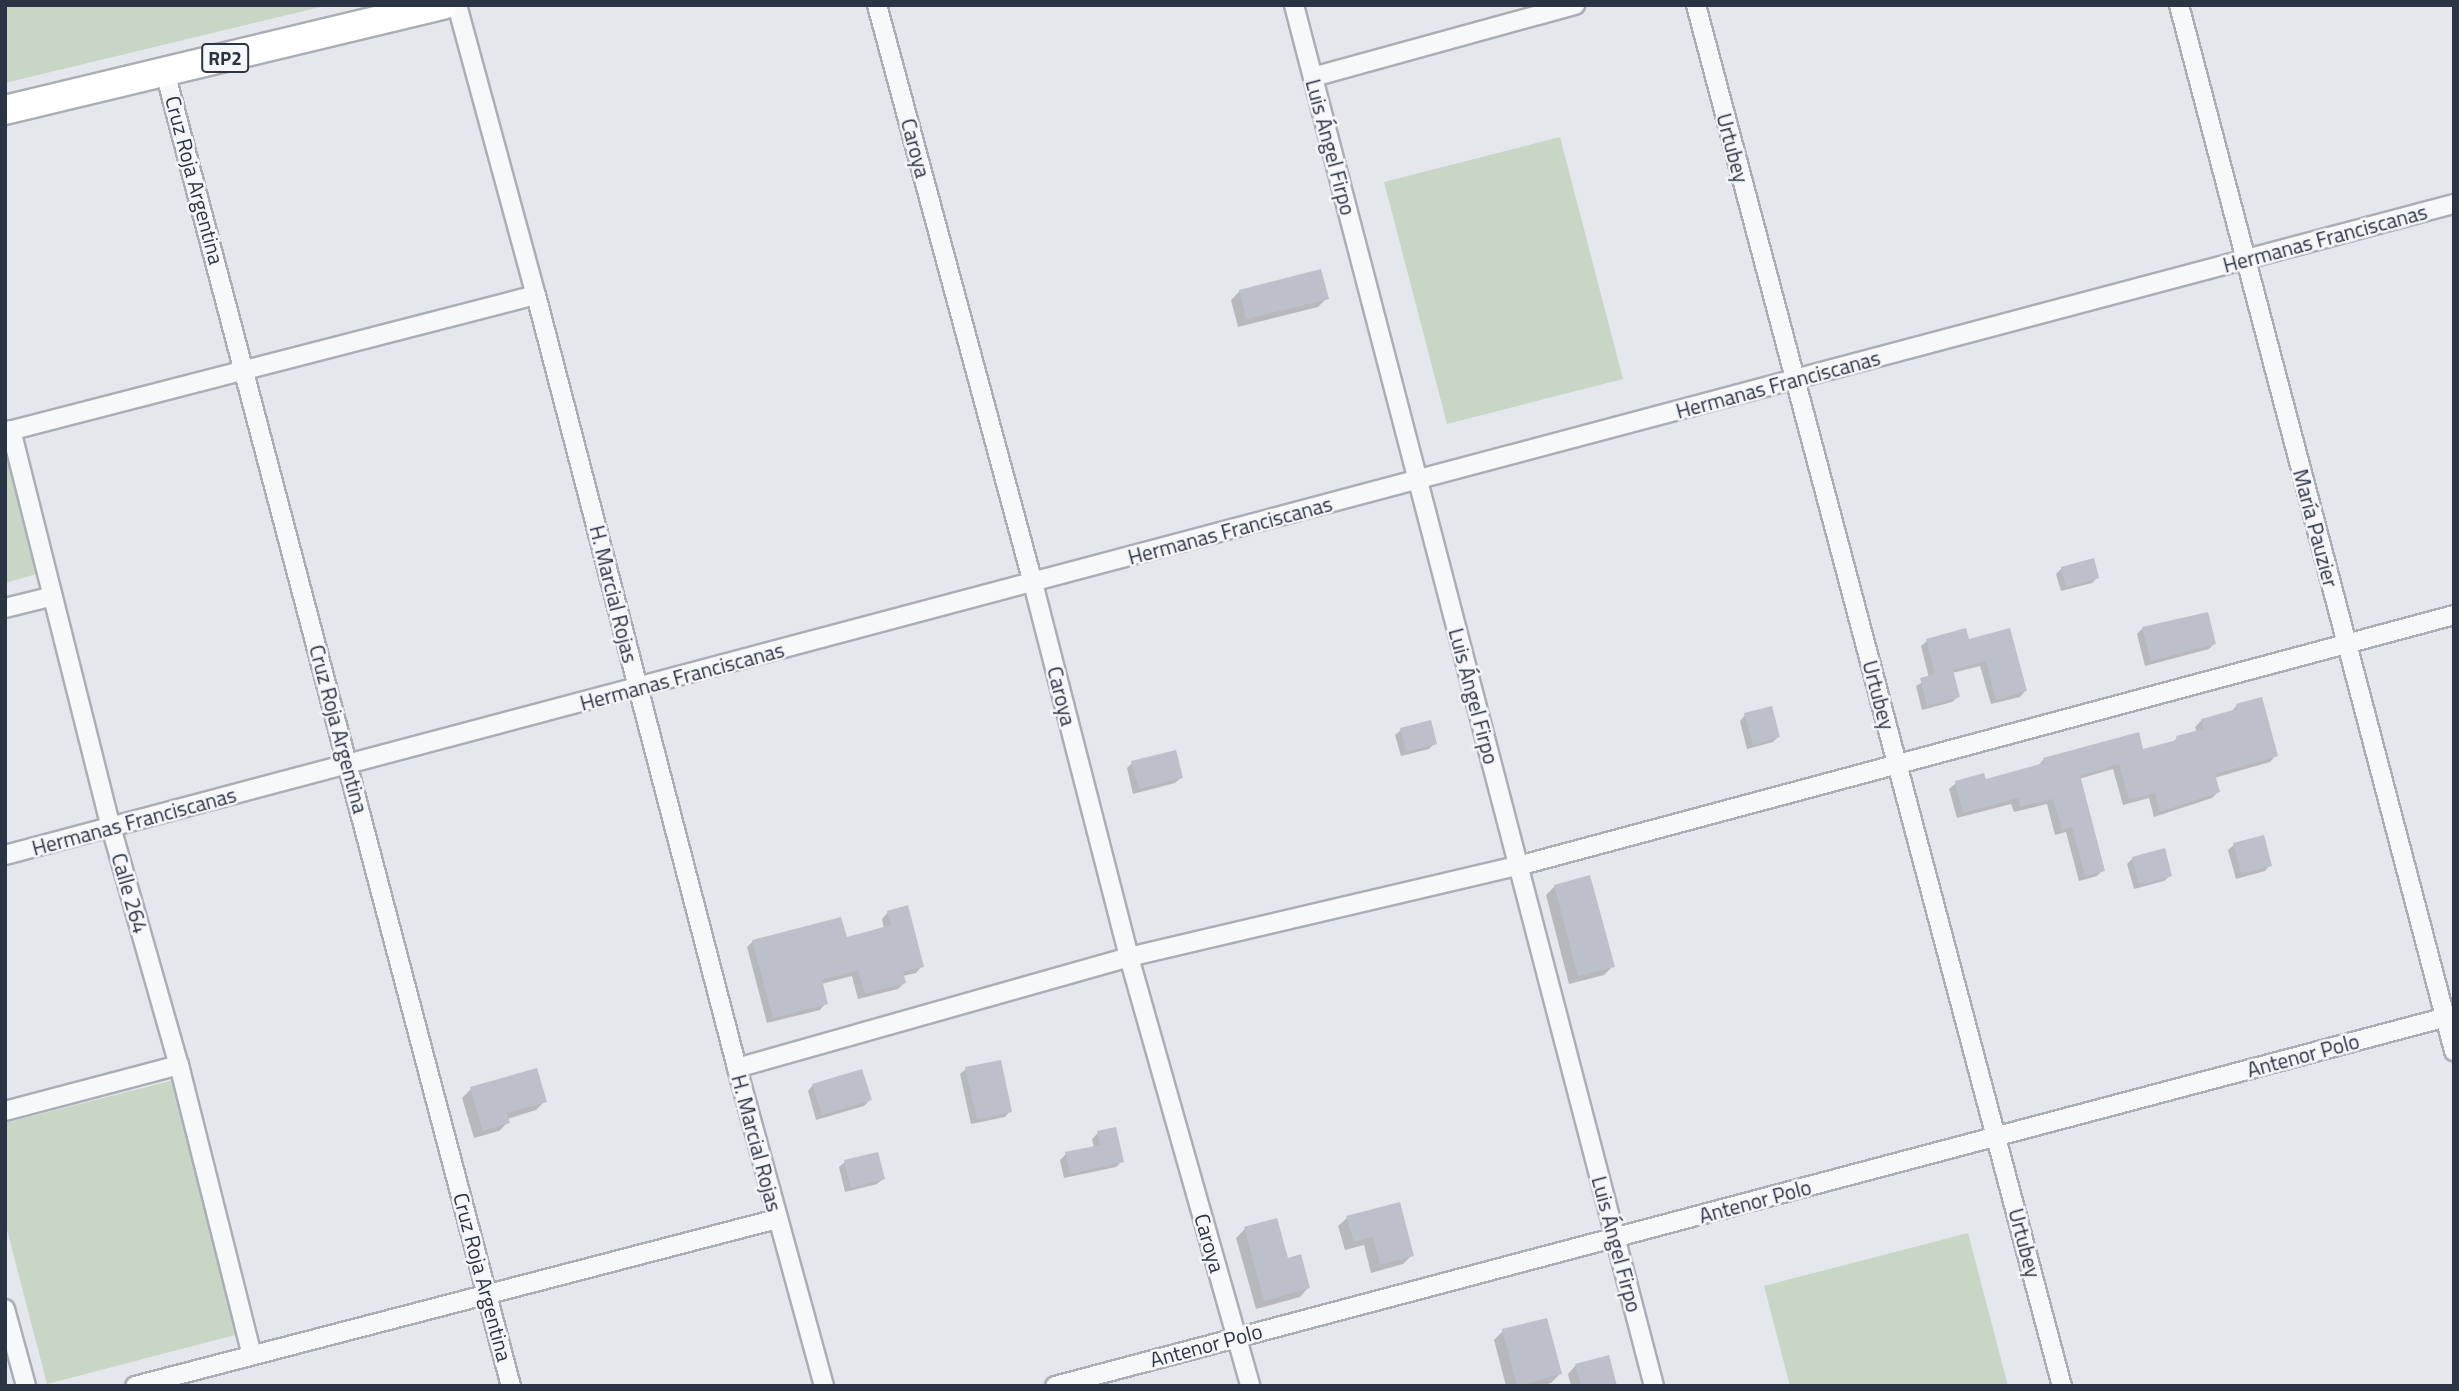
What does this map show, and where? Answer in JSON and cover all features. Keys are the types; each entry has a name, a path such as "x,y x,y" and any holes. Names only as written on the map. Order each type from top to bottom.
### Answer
{"main road":[{"name":"RP2","path":"5,110 444,5"}],"street":[{"name":"H. Marcial Rojas","path":"457,5 536,295 737,1068 824,1386"},
{"name":"Caroya","path":"877,5 1033,583 1129,957 1250,1386"},
{"name":"Luis Ángel Firpo","path":"1294,5 1654,1386"},
{"path":"1312,76 1576,5"},
{"name":"Urtubey","path":"1696,5 2062,1386"},
{"name":"María Pauzier","path":"2179,5 2347,643 2449,1016 2454,1051"},
{"name":"Cruz Roja Argentina","path":"165,72 246,371 511,1386"},
{"name":"Hermanas Franciscanas","path":"5,855 2454,204"},
{"path":"8,431 536,295"},
{"name":"Calle 264","path":"8,431 111,827 179,1065 252,1354"},
{"path":"5,608 52,596"},
{"path":"737,1068 1129,957 1518,866 2454,615"},
{"name":"Antenor Polo","path":"1055,1386 2449,1016"},
{"path":"5,1111 179,1065"},
{"path":"135,1386 778,1219"},
{"path":"5,1309 26,1386"}],"green space":[{"path":"5,5 329,5 5,83"},
{"path":"1560,137 1623,379 1447,424 1384,182"},
{"path":"7,455 40,573 5,583 5,456"},
{"path":"174,1080 239,1334 47,1384 5,1222 5,1123"},
{"path":"1968,1233 2008,1386 1790,1386 1764,1286"}],"building":[{"path":"1321,269 1329,299 1246,319 1239,290"},
{"path":"2094,558 2099,578 2066,587 2061,567"},
{"path":"2208,612 2216,644 2151,661 2142,627"},
{"path":"1966,628 1969,639 2010,628 2027,691 1996,700 1986,661 1953,670 1960,697 1927,706 1920,678 1935,674 1926,639"},
{"path":"2262,697 2278,756 2215,774 2220,792 2160,812 2155,793 2129,800 2119,764 2080,775 2105,871 2085,876 2072,827 2062,830 2053,799 2020,807 2018,798 1963,813 1955,781 1984,773 1986,779 2044,763 2043,758 2139,732 2143,749 2177,740 2176,736 2203,729 2201,719 2237,709 2236,704"},
{"path":"1772,706 1780,737 1753,745 1744,713"},
{"path":"1431,720 1437,744 1406,752 1400,728"},
{"path":"1176,750 1183,778 1139,789 1131,761"},
{"path":"2264,835 2272,866 2241,874 2233,843"},
{"path":"2165,848 2172,876 2139,885 2132,857"},
{"path":"1590,875 1615,967 1578,976 1554,885"},
{"path":"908,905 924,967 903,972 906,983 865,994 858,970 822,980 828,1004 773,1018 752,940 841,917 847,937 891,925 887,911"},
{"path":"1001,1060 1012,1112 977,1120 965,1067"},
{"path":"537,1068 547,1102 507,1113 510,1123 483,1131 470,1087"},
{"path":"862,1069 872,1100 822,1115 812,1084"},
{"path":"1116,1127 1124,1162 1070,1174 1065,1152 1100,1145 1097,1131"},
{"path":"878,1152 885,1179 851,1188 844,1160"},
{"path":"1400,1202 1414,1256 1380,1265 1373,1237 1354,1242 1346,1216"},
{"path":"1277,1218 1288,1258 1301,1254 1310,1288 1264,1301 1244,1227"},
{"path":"1547,1318 1562,1374 1517,1386 1502,1329"},
{"path":"1609,1355 1617,1386 1581,1386 1575,1364"}]}
